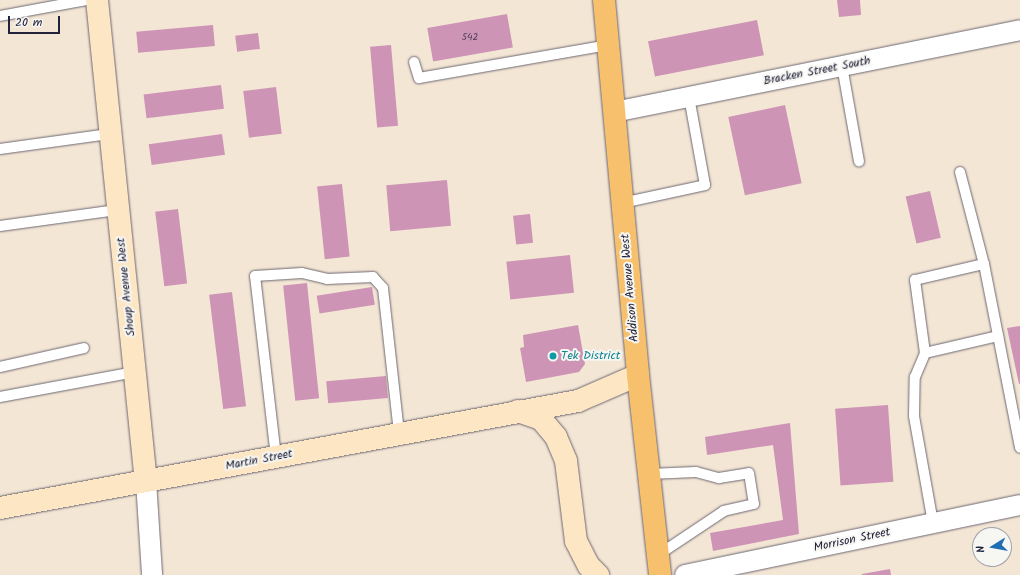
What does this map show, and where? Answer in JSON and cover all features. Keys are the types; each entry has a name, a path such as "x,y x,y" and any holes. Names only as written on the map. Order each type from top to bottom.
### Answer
{"main road":[{"name":"Addison Avenue West","path":"604,0 638,375 659,565"}],"street":[{"name":"Shoup Avenue West","path":"97,0 109,134 146,481 152,575"},
{"name":"Bracken Street South","path":"614,112 1020,30"},
{"name":"Martin Street","path":"0,508 578,400 638,375"},
{"path":"518,411 541,419 556,437 566,461 576,541 589,566 598,575"},
{"name":"Morrison Street","path":"685,575 1020,505"}],"lane":[{"path":"0,16 86,0"},
{"path":"414,62 419,78 608,45"},
{"path":"842,66 859,161"},
{"path":"622,203 705,185 689,97"},
{"path":"0,148 109,134"},
{"path":"960,172 984,264 1020,447"},
{"path":"0,226 117,210"},
{"path":"933,523 914,416 915,377 925,354 915,280 984,264"},
{"path":"276,457 255,276 302,273 328,279 374,277 383,288 399,434"},
{"path":"925,354 998,336"},
{"path":"0,366 84,348"},
{"path":"0,397 135,372"},
{"path":"649,474 696,472 719,478 749,473 754,504 724,511 659,565"}],"building":[{"path":"837,0 860,0 861,15 839,17"},
{"path":"507,14 513,47 433,62 427,28"},
{"path":"757,20 764,55 655,77 648,41"},
{"path":"213,25 215,46 138,53 136,32"},
{"path":"258,33 260,49 237,52 235,36"},
{"path":"391,45 398,126 377,128 370,47"},
{"path":"221,85 224,109 147,118 144,95"},
{"path":"276,87 282,134 249,138 243,91"},
{"path":"785,105 802,183 745,195 728,117"},
{"path":"222,134 225,155 152,165 149,144"},
{"path":"447,180 451,226 390,231 386,185"},
{"path":"342,184 350,257 325,259 317,187"},
{"path":"930,191 941,238 916,243 906,197"},
{"path":"178,209 187,283 164,286 155,212"},
{"path":"530,214 533,243 516,245 513,216"},
{"path":"570,255 574,293 510,299 506,262"},
{"path":"307,283 319,398 295,401 283,286"},
{"path":"372,287 375,305 320,314 317,296"},
{"path":"232,292 246,406 223,409 209,295"},
{"name":"Tek District","path":"578,325 585,364 579,372 526,382 520,348 524,347 523,335"},
{"path":"1020,326 1020,384 1019,384 1007,328"},
{"path":"386,376 388,398 328,403 326,381"},
{"path":"888,405 893,482 841,486 835,409"},
{"path":"790,423 799,534 713,551 710,533 783,520 773,445 707,455 705,437"},
{"path":"890,569 891,575 862,575 862,574"}],"place":[{"name":"Tek District","path":"553,356"}]}
